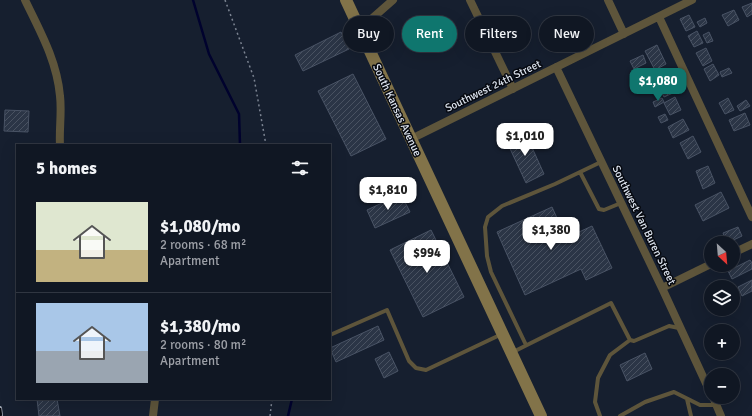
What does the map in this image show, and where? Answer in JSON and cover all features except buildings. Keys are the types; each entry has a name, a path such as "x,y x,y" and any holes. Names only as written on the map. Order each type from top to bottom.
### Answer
{"main road":[{"name":"South Kansas Avenue","path":"346,0 353,16"},
{"name":"South Kansas Avenue","path":"370,52 541,416"}],"street":[{"path":"25,0 48,50 57,75 61,105 60,144"},
{"path":"375,16 393,0"},
{"path":"470,0 512,89"},
{"path":"608,0 624,34"},
{"name":"Southwest 24th Street","path":"411,139 692,0"},
{"path":"659,17 752,217"},
{"name":"Southwest Van Buren Street","path":"556,67 704,379"},
{"path":"740,250 752,244"},
{"path":"662,288 704,267"},
{"path":"153,416 155,400"},
{"path":"715,404 721,416"}],"lane":[{"path":"526,345 492,272 487,256 485,227 488,217 502,206 602,162"},
{"path":"580,172 599,209 604,210 621,203"},
{"path":"511,353 611,303 630,340"},
{"path":"331,335 387,310 409,361 416,368 426,370 502,334"},
{"path":"600,416 595,402 598,378 610,355 630,340 634,341 669,326 681,328"},
{"path":"620,416 645,402 674,392 700,405 704,404"},
{"path":"687,399 691,416"}],"path":[{"path":"225,0 254,78 266,144"},
{"path":"270,416 272,400"}],"waterway":[{"path":"193,0 209,54 239,114 240,144"},
{"path":"288,416 292,400"}],"railway":[{"path":"0,408 1,416"}]}
